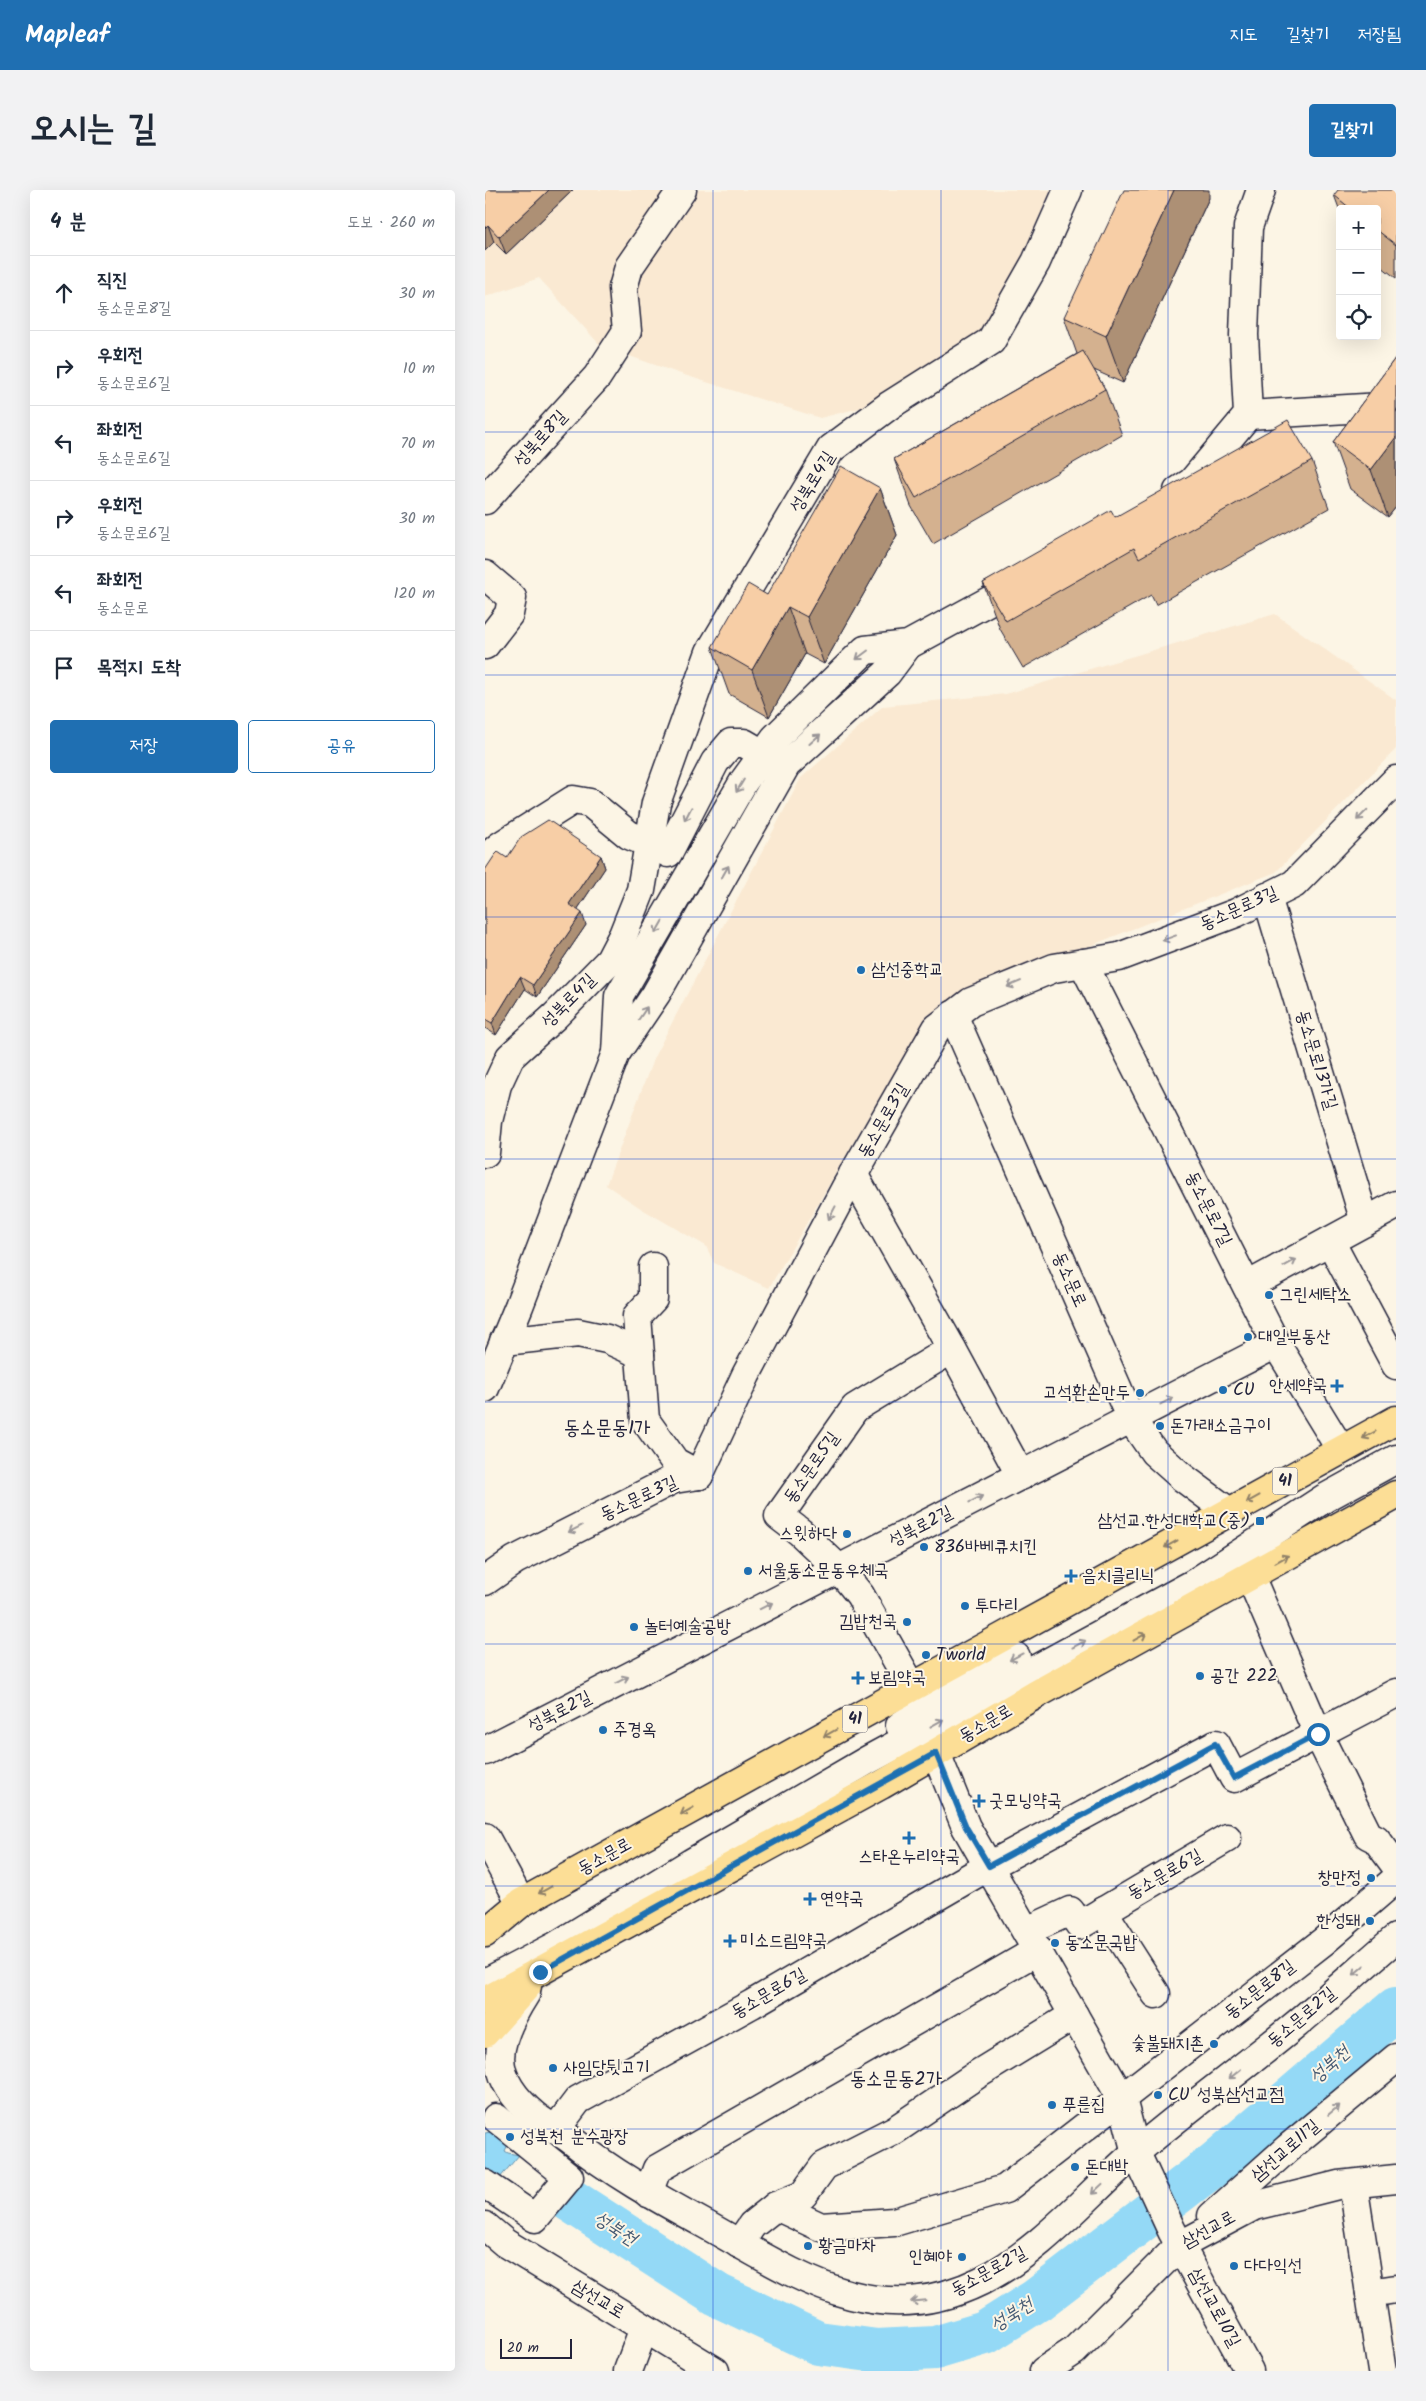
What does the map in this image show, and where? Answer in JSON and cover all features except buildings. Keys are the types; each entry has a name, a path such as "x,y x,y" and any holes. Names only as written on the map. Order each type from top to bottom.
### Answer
{"main road":[{"name":"동소문로","path":"485,1933 521,1903 1396,1420"},
{"name":"동소문로","path":"485,2001 936,1753 1396,1495"},
{"path":"485,2033 540,1972"}],"street":[{"name":"성북로8길","path":"485,500 597,377 627,331 623,288 629,267 682,190"},
{"path":"1158,502 1192,482 1248,415 1243,190"},
{"path":"1245,335 1248,227 1261,190"},
{"name":"성북로4길","path":"485,1153 490,1112 497,1085 510,1057 555,1016 610,960 623,935 658,848 656,803 710,652 831,449 890,405 991,341 1036,262 1065,193"},
{"path":"1248,415 1381,406 1396,388"},
{"path":"616,1053 619,996 744,781 775,738 865,650 908,645 1039,573"},
{"path":"485,575 512,598 509,614 485,645"},
{"path":"485,1388 616,1053 656,994 786,765 887,673 908,645"},
{"path":"490,845 573,800 590,803 629,835 658,848 715,762 731,743 744,743 763,754"},
{"name":"동소문로3길","path":"485,1581 515,1560 674,1480 699,1475 746,1376 853,1174 937,1028 971,1002 1054,968 1119,957 1237,913 1294,884 1396,780"},
{"name":"동소문로13가길","path":"1267,897 1365,1222"},
{"name":"동소문로7길","path":"1083,963 1276,1344 1341,1450"},
{"name":"동소문로","path":"953,1015 1131,1419 1154,1452 1182,1477 1229,1512"},
{"path":"853,1174 1021,1476"},
{"path":"1247,1286 1396,1205"},
{"path":"1330,1241 1396,1365"},
{"path":"653,1268 653,1299 637,1316 645,1420 675,1462 699,1475"},
{"path":"504,1342 578,1333 607,1339 640,1354"},
{"name":"성북로2길","path":"485,1751 1276,1344"},
{"name":"동소문로5길","path":"912,1687 860,1595 839,1569 800,1532 779,1516 855,1408 952,1349"},
{"path":"485,1970 704,1837 863,1751 940,1698 1071,1628 1169,1580 1301,1496 1396,1449"},
{"path":"485,1983 556,1946 691,1863 868,1760 1193,1584 1325,1498 1396,1459"},
{"path":"1250,1576 1318,1734 1368,1836 1377,1839 1396,1866"},
{"path":"1318,1734 1396,1693"},
{"name":"동소문로6길","path":"556,2129 578,2100 752,2004 989,1866 1215,1744 1234,1778 1318,1734"},
{"path":"936,1753 966,1827 1122,2099 1139,2160"},
{"path":"485,1837 521,1903"},
{"name":"동소문로6길","path":"648,2193 657,2169 1033,1941 1070,1911 1080,1925 1227,1838"},
{"name":"동소문로8길","path":"1122,2099 1324,1941 1396,1879"},
{"path":"1103,1911 1156,1994"},
{"name":"동소문로2길","path":"540,1972 514,2013 499,2053 500,2070 511,2094 537,2119 556,2129 602,2165 648,2193 814,2284 841,2293 869,2299 903,2302 945,2296 981,2281 1022,2257 1139,2160 1396,1938"},
{"path":"739,2244 752,2226 776,2206 803,2195 824,2166 895,2130 978,2074 1074,2015"},
{"name":"삼선교로11길","path":"1175,2238 1288,2148 1396,2058"},
{"path":"776,2206 821,2227 894,2222 1005,2189 1122,2099"},
{"path":"485,2184 535,2218 569,2176 495,2113"},
{"name":"삼선교로10길","path":"1139,2160 1175,2238 1249,2371"},
{"name":"삼선교로","path":"1044,2371 1077,2361 1175,2238 1254,2206 1337,2185 1396,2179"},
{"path":"1353,2184 1383,2291 1383,2371"},
{"name":"삼선교로","path":"485,2226 505,2243 714,2371"},
{"path":"628,2371 644,2328"}],"shaded area":[{"path":"485,190 1051,190 988,333 884,402 820,418 678,373 601,346 539,278 485,297"},
{"name":"삼선중학교","path":"1275,614 1396,700 1396,749 1276,872 1077,951 967,990 927,1016 769,1288 714,1263 706,1246 642,1209 606,1185 654,1057 801,778 883,706 1006,694"}],"water":[{"path":"502,2130 509,2142 505,2151 519,2155 499,2179 485,2167 485,2133"}],"waterway":[{"name":"성북천","path":"567,2198 717,2295 818,2343 877,2351 935,2348 985,2333 1037,2300 1216,2163 1396,2009"}],"place":[{"name":"삼선중학교","path":"861,970"},
{"name":"그린세탁소","path":"1269,1295"},
{"name":"대일부동산","path":"1248,1337"},
{"name":"안세약국","path":"1337,1386"},
{"name":"CU","path":"1223,1390"},
{"name":"고석환손만두","path":"1140,1393"},
{"name":"돈가래소금구이","path":"1160,1426"},
{"name":"삼선교.한성대학교(중)","path":"1260,1521"},
{"name":"스윗하다","path":"847,1534"},
{"name":"836바베큐치킨","path":"924,1547"},
{"name":"서울동소문동우체국","path":"748,1571"},
{"name":"음치클리닉","path":"1071,1576"},
{"name":"투다리","path":"965,1606"},
{"name":"김밥천국","path":"907,1622"},
{"name":"놀터예술공방","path":"634,1627"},
{"name":"Tworld","path":"926,1655"},
{"name":"공간 222","path":"1200,1676"},
{"name":"보림약국","path":"858,1678"},
{"name":"주경옥","path":"603,1730"},
{"name":"굿모닝약국","path":"979,1801"},
{"name":"스타온누리약국","path":"909,1838"},
{"name":"창만정","path":"1371,1878"},
{"name":"연약국","path":"810,1899"},
{"name":"한성돼","path":"1370,1921"},
{"name":"미소드림약국","path":"730,1941"},
{"name":"동소문국밥","path":"1055,1943"},
{"name":"숯불돼지촌","path":"1214,2044"},
{"name":"사임당뒷고기","path":"553,2068"},
{"name":"CU 성북삼선교점","path":"1158,2095"},
{"name":"푸른집","path":"1052,2105"},
{"name":"성북천 분수광장","path":"510,2137"},
{"name":"돈대박","path":"1075,2167"},
{"name":"황금마차","path":"808,2246"},
{"name":"인혜야","path":"962,2257"},
{"name":"다다익선","path":"1234,2266"}],"district":[{"name":"동소문동1가","path":"607,1429"},
{"name":"동소문동2가","path":"896,2080"}],"route":[{"path":"540,1972 936,1753 966,1827 989,1866 1215,1744 1234,1778 1318,1734"}]}
